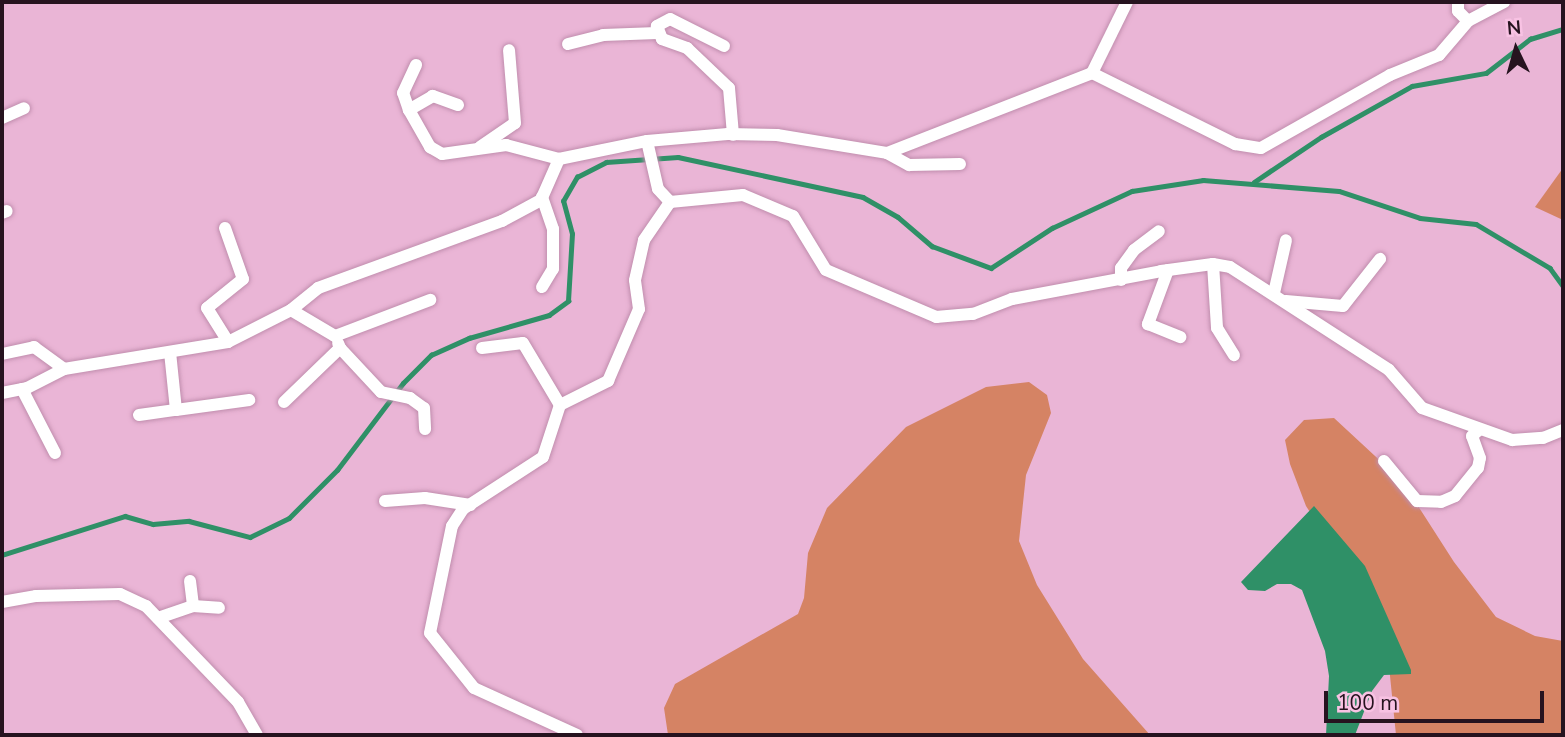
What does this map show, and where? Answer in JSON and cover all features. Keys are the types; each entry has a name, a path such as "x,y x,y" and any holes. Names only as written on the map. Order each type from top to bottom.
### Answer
{"street":[{"path":"887,153 1092,73 1127,2"},
{"path":"1458,2 1458,11 1468,21"},
{"path":"1092,73 1135,90 1235,144 1261,148 1390,75 1439,55 1468,21 1504,2"},
{"path":"657,33 661,20 670,19 724,46"},
{"path":"568,44 603,35 657,33 687,48 729,88 733,135"},
{"path":"478,150 515,123 509,50"},
{"path":"416,65 402,93 430,147 442,154 506,145 559,159 733,135 777,135 887,153 909,165 960,164"},
{"path":"409,110 433,96 458,105"},
{"path":"2,118 24,108"},
{"path":"648,146 658,189 670,202"},
{"path":"2,393 22,388 64,369 228,342 291,310 318,288 502,221 542,197 559,159"},
{"path":"670,202 743,195 793,216 826,270 936,317 973,314 1012,299 1168,270 1213,264 1230,267 1389,370 1422,408 1512,440 1543,438 1563,430"},
{"path":"542,197 553,229 553,269 542,287"},
{"path":"577,735 474,688 430,633 452,526 470,505 542,457 560,405 608,381 639,309 635,279 644,240 670,202"},
{"path":"225,228 243,279 207,308 228,342"},
{"path":"1121,280 1121,268 1134,250 1159,231"},
{"path":"1273,293 1286,240"},
{"path":"1285,301 1343,306 1380,259"},
{"path":"1213,264 1217,328 1234,355"},
{"path":"1168,270 1148,324 1181,337"},
{"path":"284,402 337,342 430,300"},
{"path":"291,310 337,342 385,393 405,397 424,408 425,429"},
{"path":"482,348 523,344 560,405"},
{"path":"2,354 42,349 64,369"},
{"path":"170,352 176,410"},
{"path":"22,388 55,453"},
{"path":"139,415 249,400"},
{"path":"1384,461 1417,501 1441,502 1455,496 1478,468 1480,458 1472,436 1479,430"},
{"path":"385,501 425,498 470,505"},
{"path":"190,581 193,606"},
{"path":"2,602 60,595 120,594 158,618 238,702 257,735"},
{"path":"158,618 193,606 219,608"}],"shaded area":[{"path":"1563,168 1563,220 1535,207"},
{"path":"1029,382 1047,395 1051,413 1026,475 1019,541 1037,585 1083,659 1150,735 668,735 664,708 675,684 798,614 804,598 808,553 827,508 906,427 986,387"},
{"path":"1334,418 1402,481 1454,562 1496,617 1535,636 1563,641 1563,735 1396,735 1389,666 1334,549 1306,506 1290,464 1285,440 1304,420"},
{"path":"1314,506 1365,566 1411,670 1411,674 1384,675 1372,691 1355,735 1326,735 1329,676 1325,651 1302,590 1291,584 1277,584 1265,591 1248,590 1241,582"}],"waterway":[{"path":"1254,182 1321,137 1412,86 1486,73 1530,39 1563,29"},
{"path":"2,555 125,516 153,524 189,521 250,537 289,518 337,470 403,383 431,355 469,338 549,315 568,301 572,234 563,201 577,177 606,162 678,157 863,197 898,217 932,246 991,268 1052,228 1132,191 1203,180 1339,191 1420,218 1476,224 1550,268 1563,286"}]}
